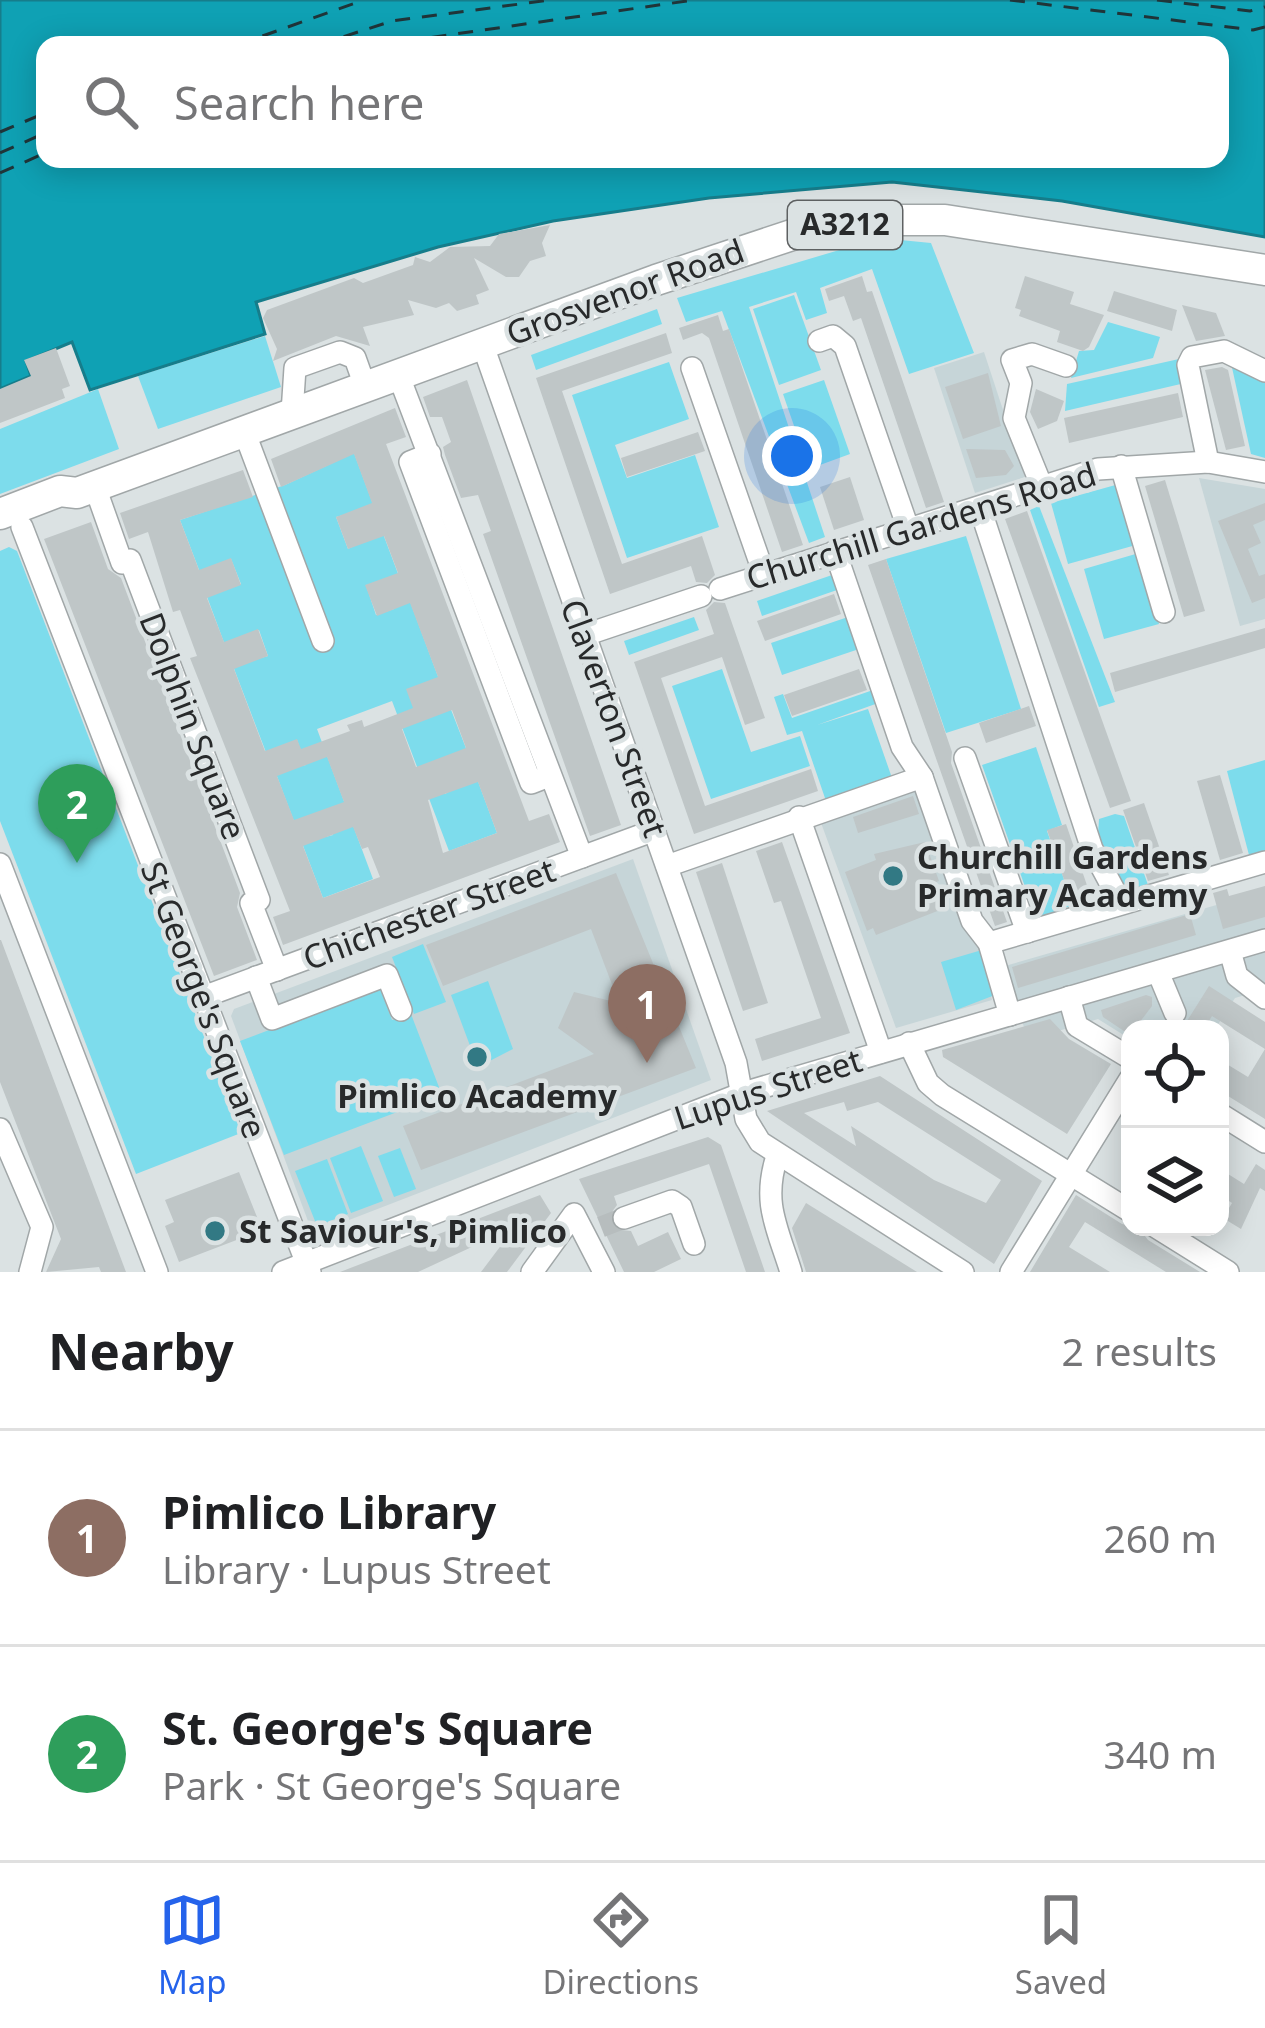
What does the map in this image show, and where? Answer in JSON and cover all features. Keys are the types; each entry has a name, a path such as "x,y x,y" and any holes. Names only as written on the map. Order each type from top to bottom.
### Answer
{"highway":[{"name":"Grosvenor Road","path":"7,525 60,491 86,490 757,245 877,220 945,220 1265,269"}],"street":[{"path":"819,341 833,336 845,346 909,531"},
{"name":"Claverton Street","path":"482,344 655,830 743,1094 749,1126 777,1156"},
{"path":"1208,462 1188,365 1192,357 1223,352 1265,371"},
{"path":"1042,487 1014,418 1021,382 1012,360 1032,354 1066,366"},
{"path":"692,368 764,574"},
{"path":"398,374 490,628 582,857"},
{"path":"244,431 323,641"},
{"path":"430,454 410,462 531,783 549,776"},
{"name":"Churchill Gardens Road","path":"585,635 835,550 1121,466 1208,462 1265,472"},
{"path":"1121,466 1164,612"},
{"name":"Dolphin Square","path":"86,490 122,563 130,560 259,900 251,903 272,1019 387,975 401,1010"},
{"path":"980,508 1092,849 1121,903"},
{"name":"St George's Square","path":"7,525 308,1268"},
{"path":"835,550 902,747 922,777 972,921 989,943 1010,1015"},
{"path":"965,758 1028,932"},
{"path":"667,866 922,777"},
{"path":"800,817 881,1052"},
{"name":"Chichester Street","path":"202,997 655,830"},
{"path":"989,943 1265,862"},
{"path":"0,864 157,1272"},
{"name":"Lupus Street","path":"283,1272 308,1268 743,1094 1265,940"},
{"path":"1230,950 1237,976 1265,998"},
{"path":"1158,972 1174,1014"},
{"path":"1069,997 1077,1026 1121,1053"},
{"path":"909,1043 928,1083"},
{"path":"903,1077 928,1083 1121,1205"},
{"path":"1013,1269 1121,1094"},
{"path":"1229,1120 1265,1142"},
{"path":"0,1129 42,1227 30,1272"},
{"path":"791,1272 769,1204 767,1185 777,1156 962,1272"},
{"path":"624,1218 672,1201 681,1207 694,1244"},
{"path":"532,1272 586,1225 604,1272"},
{"path":"1170,1236 1228,1272"}],"shaded area":[{"path":"0,0 1265,0 1265,237 1062,201 892,182 709,198 553,221 438,247 256,302 265,334 90,390 72,342 26,361 31,376 0,389"},
{"path":"880,238 931,243 974,353 909,374 872,269 820,288 827,313 806,320 796,292 749,307 825,537 809,543 722,311 686,322 677,298"},
{"path":"794,295 821,370 779,385 753,309"},
{"path":"657,309 662,324 536,370 531,355"},
{"path":"1108,322 1160,337 1153,358 1071,378 1079,351 1094,350"},
{"path":"265,336 281,387 158,429 138,376"},
{"path":"984,352 1025,477 975,493 934,368"},
{"path":"1179,359 1185,383 1065,411 1067,384"},
{"path":"669,362 689,419 615,445 627,478 695,455 719,527 627,558 572,395"},
{"path":"1231,363 1265,379 1265,458 1251,454"},
{"path":"824,380 850,454 809,469 783,394"},
{"path":"98,389 119,449 0,494 0,429"},
{"path":"354,453 374,507 336,517 348,549 382,531 400,579 366,585 376,615 394,609 408,596 440,682 418,722 450,707 469,756 433,762 445,794 476,776 497,833 449,851 392,701 317,729 373,879 323,898 302,843 333,835 324,810 295,824 275,771 306,765 297,740 267,755 233,666 268,656 259,630 226,648 206,594 241,584 231,559 201,575 180,520 285,485"},
{"path":"1199,478 1265,489 1265,619 1240,626"},
{"path":"1119,484 1136,545 1068,564 1051,503"},
{"path":"1039,506 1115,702 1099,707 1030,510"},
{"path":"966,536 1021,709 946,733 886,559"},
{"path":"9,547 17,551 241,1133 136,1174 0,821 0,551"},
{"path":"1139,553 1159,624 1104,639 1084,569"},
{"path":"832,575 837,590 762,616 757,601"},
{"path":"851,616 862,648 782,675 771,643"},
{"path":"694,617 699,630 629,655 624,641"},
{"path":"722,669 751,752 800,736 810,766 711,799 672,686"},
{"path":"876,689 881,702 817,725 868,709 892,778 826,801 802,731 787,735 774,697 783,694 792,718"},
{"path":"1036,747 1062,825 1047,831 1073,905 1036,918 982,765"},
{"path":"1265,760 1265,851 1249,855 1227,771"},
{"name":"Churchill Gardens Primary Academy","path":"916,787 967,932 982,950 992,1000 896,1028 820,820"},
{"path":"1124,816 1148,885 1129,894 1098,835 1099,819"},
{"name":"Pimlico Academy","path":"633,859 711,1080 318,1232 311,1229 231,1016 234,1009"},
{"path":"1265,891 1265,989 1235,998 1221,1020 1121,1020 1121,1033 1098,1019 1028,1040 1005,966"},
{"path":"423,944 446,1002 414,1014 392,957"},
{"path":"982,950 995,995 956,1010 941,962"},
{"path":"488,981 513,1049 478,1067 451,995"},
{"path":"380,988 392,1020 411,1014 442,1095 284,1155 240,1041"},
{"path":"361,1146 383,1201 351,1213 330,1158"},
{"path":"400,1148 416,1189 394,1197 378,1156"},
{"path":"327,1159 348,1214 317,1226 295,1171"}],"building":[{"path":"550,225 542,243 546,256 530,261 519,277 506,277 474,258 489,290 476,295 479,304 457,311 449,303 436,308 408,300 414,315 363,327 370,346 336,336 273,361 277,349 263,318 267,310 354,278 363,283 413,265 415,257 430,262 450,247 490,246 499,234"},
{"path":"862,276 867,292 872,291 944,502 926,508 861,318 853,321 844,296 829,301 825,289"},
{"path":"1025,276 1074,292 1070,304 1104,315 1089,347 1083,351 1057,342 1060,331 1019,316 1021,310 1015,308"},
{"path":"1114,291 1177,310 1172,331 1107,311"},
{"path":"1182,305 1216,313 1225,336 1196,341"},
{"path":"718,315 723,331 729,329 803,545 782,552 709,338 702,333 683,340 679,328"},
{"path":"666,333 672,353 562,391 622,564 702,536 715,575 707,583 696,582 691,566 610,594 536,378"},
{"path":"56,348 70,386 62,389 65,398 0,423 0,389 31,376 24,360"},
{"path":"1205,370 1228,370 1245,446 1226,450"},
{"path":"988,373 1001,426 963,439 945,387"},
{"path":"467,380 621,825 590,836 483,534 491,531 478,495 461,498 443,447 451,442 442,417 430,417 423,397"},
{"path":"1036,389 1064,401 1057,421 1038,429 1030,412"},
{"path":"1178,393 1183,417 1069,443 1064,418"},
{"path":"395,408 406,437 386,444 529,821 549,814 560,842 283,945 273,917 290,911 190,658 197,656 180,610 173,612 148,532 129,539 120,513 243,470 253,497 180,520 199,570 231,558 241,585 207,598 224,642 258,629 268,656 234,669 265,751 297,739 301,749 350,731 347,725 362,720 364,727 413,708 406,689 438,677 410,603 377,616 365,585 398,573 384,536 348,549 336,517 372,503 354,454 281,487 271,459","holes":["452,710 466,748 416,767 402,729","327,757 344,802 294,820 277,776","478,782 497,833 443,853 428,800","353,827 362,849 368,847 380,877 323,898 303,846"]},
{"path":"698,432 705,451 627,477 621,458"},
{"path":"966,449 1005,450 1014,466 1006,475 976,478"},
{"path":"850,477 864,520 834,530 820,487"},
{"path":"1165,480 1205,611 1184,617 1145,486"},
{"path":"1265,503 1265,520 1253,525 1261,543 1248,549 1259,576 1265,574 1265,598 1252,603 1218,521"},
{"path":"1027,511 1131,801 1110,808 1005,519"},
{"path":"91,522 108,569 121,578 240,893 237,907 257,960 214,976 44,539"},
{"path":"886,559 1007,922 995,926 868,565"},
{"path":"834,594 841,614 765,641 757,621"},
{"path":"714,602 725,603 765,718 745,725 722,657 661,678 705,806 811,769 818,791 694,834 634,662 714,634 706,610"},
{"path":"1265,628 1265,648 1115,692 1110,673"},
{"path":"859,669 867,690 792,716 784,695"},
{"path":"1029,706 1036,726 986,743 979,723"},
{"path":"1220,775 1243,853 1220,860 1197,781"},
{"path":"913,796 919,814 858,833 853,817"},
{"path":"1144,803 1169,875 1148,881 1123,810"},
{"path":"1066,824 1091,897 1072,903 1047,830"},
{"path":"782,842 850,1033 762,1061 755,1039 821,1018 781,901 774,903 756,851"},
{"path":"925,842 939,881 931,884 940,910 876,935 873,928 867,931 845,872 876,860 874,854"},
{"path":"722,863 768,1003 743,1011 696,872"},
{"name":"Pimlico Academy","path":"616,873 696,1068 421,1170 403,1126 594,1054 558,1028 574,992 619,1003 591,929 443,986 426,945"},
{"path":"1265,886 1265,917 1223,929 1213,893 1227,889 1229,896"},
{"path":"1190,914 1196,935 1018,988 1012,967"},
{"path":"0,940 126,1272 101,1272 99,1267 46,1272 61,1239 0,1082"},
{"path":"1209,986 1265,1022 1265,1049 1229,1027 1229,1020 1212,1016 1188,1020"},
{"path":"1152,997 1152,1006 1141,1020 1121,1020 1121,1029 1103,1017 1101,1010"},
{"path":"1050,1019 1069,1039 1111,1064 1067,1134 943,1057 942,1050"},
{"path":"1265,1049 1265,1119 1229,1097 1229,1065 1248,1077"},
{"path":"880,1076 1042,1181 994,1264 767,1111","holes":["844,1102 847,1111 878,1102 1001,1180 986,1203 934,1180 851,1126 856,1146 804,1113"]},
{"path":"708,1137 721,1145 765,1272 746,1272 709,1164 614,1196 617,1205 609,1216 613,1229 631,1231 638,1246 668,1232 681,1259 654,1272 624,1272 579,1179"},
{"path":"1256,1164 1265,1170 1265,1191 1260,1188 1241,1229 1229,1222 1229,1175 1244,1184"},
{"name":"St Saviour's, Pimlico","path":"239,1172 265,1237 250,1244 247,1236 179,1262 165,1226 174,1222 165,1200"},
{"path":"540,1195 551,1213 507,1272 481,1272 515,1227 418,1272 340,1272"},
{"path":"1076,1195 1121,1223 1121,1236 1145,1236 1200,1272 1166,1272 1085,1222 1069,1247 1110,1272 1030,1272"},
{"path":"806,1203 917,1272 806,1272 792,1228"}],"ferry route":[{"path":"262,36 364,0"},
{"path":"346,36 392,21 550,0"},
{"path":"441,36 694,0"},
{"path":"1010,0 1253,30 1265,27"},
{"path":"1157,0 1250,11 1265,7"},
{"path":"0,132 36,117"},
{"path":"0,153 36,137"},
{"path":"0,173 36,157"}],"tunnel":[{"path":"601,1227 624,1218"}],"place":[{"name":"St. George's Square","path":"77,863"},
{"name":"Churchill Gardens Primary Academy","path":"893,876"},
{"name":"Pimlico Academy","path":"477,1057"},
{"name":"Pimlico Library","path":"647,1063"},
{"name":"St Saviour's, Pimlico","path":"215,1231"}]}
